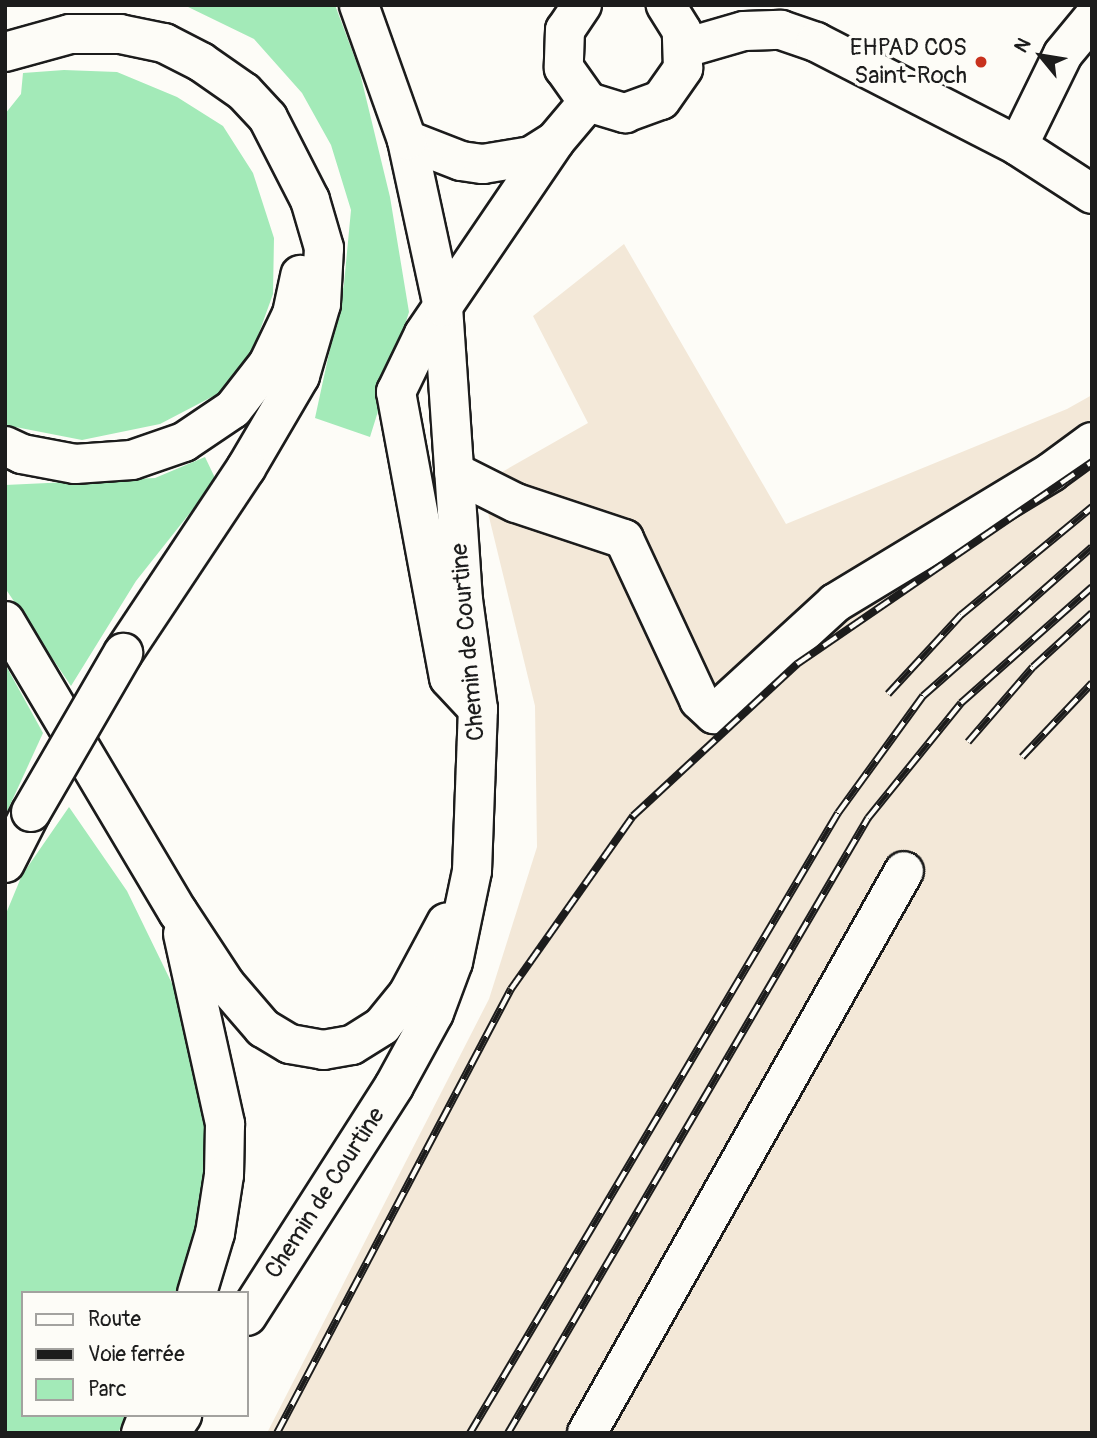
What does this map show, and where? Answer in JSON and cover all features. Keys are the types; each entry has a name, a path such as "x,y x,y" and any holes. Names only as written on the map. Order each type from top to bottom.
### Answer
{"main road":[{"name":"Chemin de Courtine","path":"248,1314 394,1086 434,1013 453,962 472,871 478,709 463,600 443,307 407,140 359,5"},
{"path":"582,5 565,30 561,47 568,78 588,102 625,113 645,109 675,85 685,48 682,31 666,5"},
{"path":"1018,146 1063,54 1092,19"},
{"path":"685,48 744,31 780,30 816,42 1018,146 1086,190"},
{"path":"5,52 70,34 120,34 164,43 201,62 252,101 289,152 310,200 324,248 322,292 300,376 246,468 122,653 31,812 5,863"},
{"path":"478,709 449,678 396,392 403,370 443,307 555,141 588,102"},
{"path":"407,140 461,161 483,164 531,156 555,141"},
{"path":"5,446 22,454 75,464 132,460 184,442 233,409 268,364 292,314 310,200"},
{"path":"454,472 516,503 624,539 699,700 714,714 835,603 1051,472 1092,442"},
{"path":"5,621 178,912 226,985 263,1028 290,1044 323,1051 352,1045 382,1026 431,954 472,871"},
{"path":"587,1433 904,871"},
{"path":"178,912 225,1124 224,1175 215,1233 198,1291"},
{"path":"170,1433 180,1417"}],"shaded area":[{"path":"624,244 786,524 1067,409 1092,395 1092,1433 267,1433 489,999 537,847 535,706 481,484 588,423 533,316"}],"green space":[{"path":"184,5 335,5 359,69 390,197 409,312 370,437 315,418 344,284 351,210 331,145 302,93 254,39"},
{"path":"64,70 117,72 177,97 223,126 253,173 274,238 273,294 255,344 227,389 160,424 82,440 5,425 5,114 21,94 23,73"},
{"path":"205,457 216,480 136,581 71,686 5,588 5,485 155,478"},
{"path":"5,664 43,733 5,816"},
{"path":"69,807 127,891 181,1002 194,1052 206,1132 202,1224 181,1291 21,1291 21,1417 126,1417 118,1433 5,1433 5,916 22,875"}],"railway":[{"path":"277,1433 511,989 633,816 797,664 1092,462"},
{"path":"888,694 961,615 1092,507"},
{"path":"470,1433 838,813 923,696 1092,547"},
{"path":"508,1433 868,818 961,703 1092,587"},
{"path":"968,742 1033,667 1092,613"},
{"path":"1022,757 1092,683"}],"place":[{"name":"EHPAD COS Saint-Roch","path":"981,62"}]}
